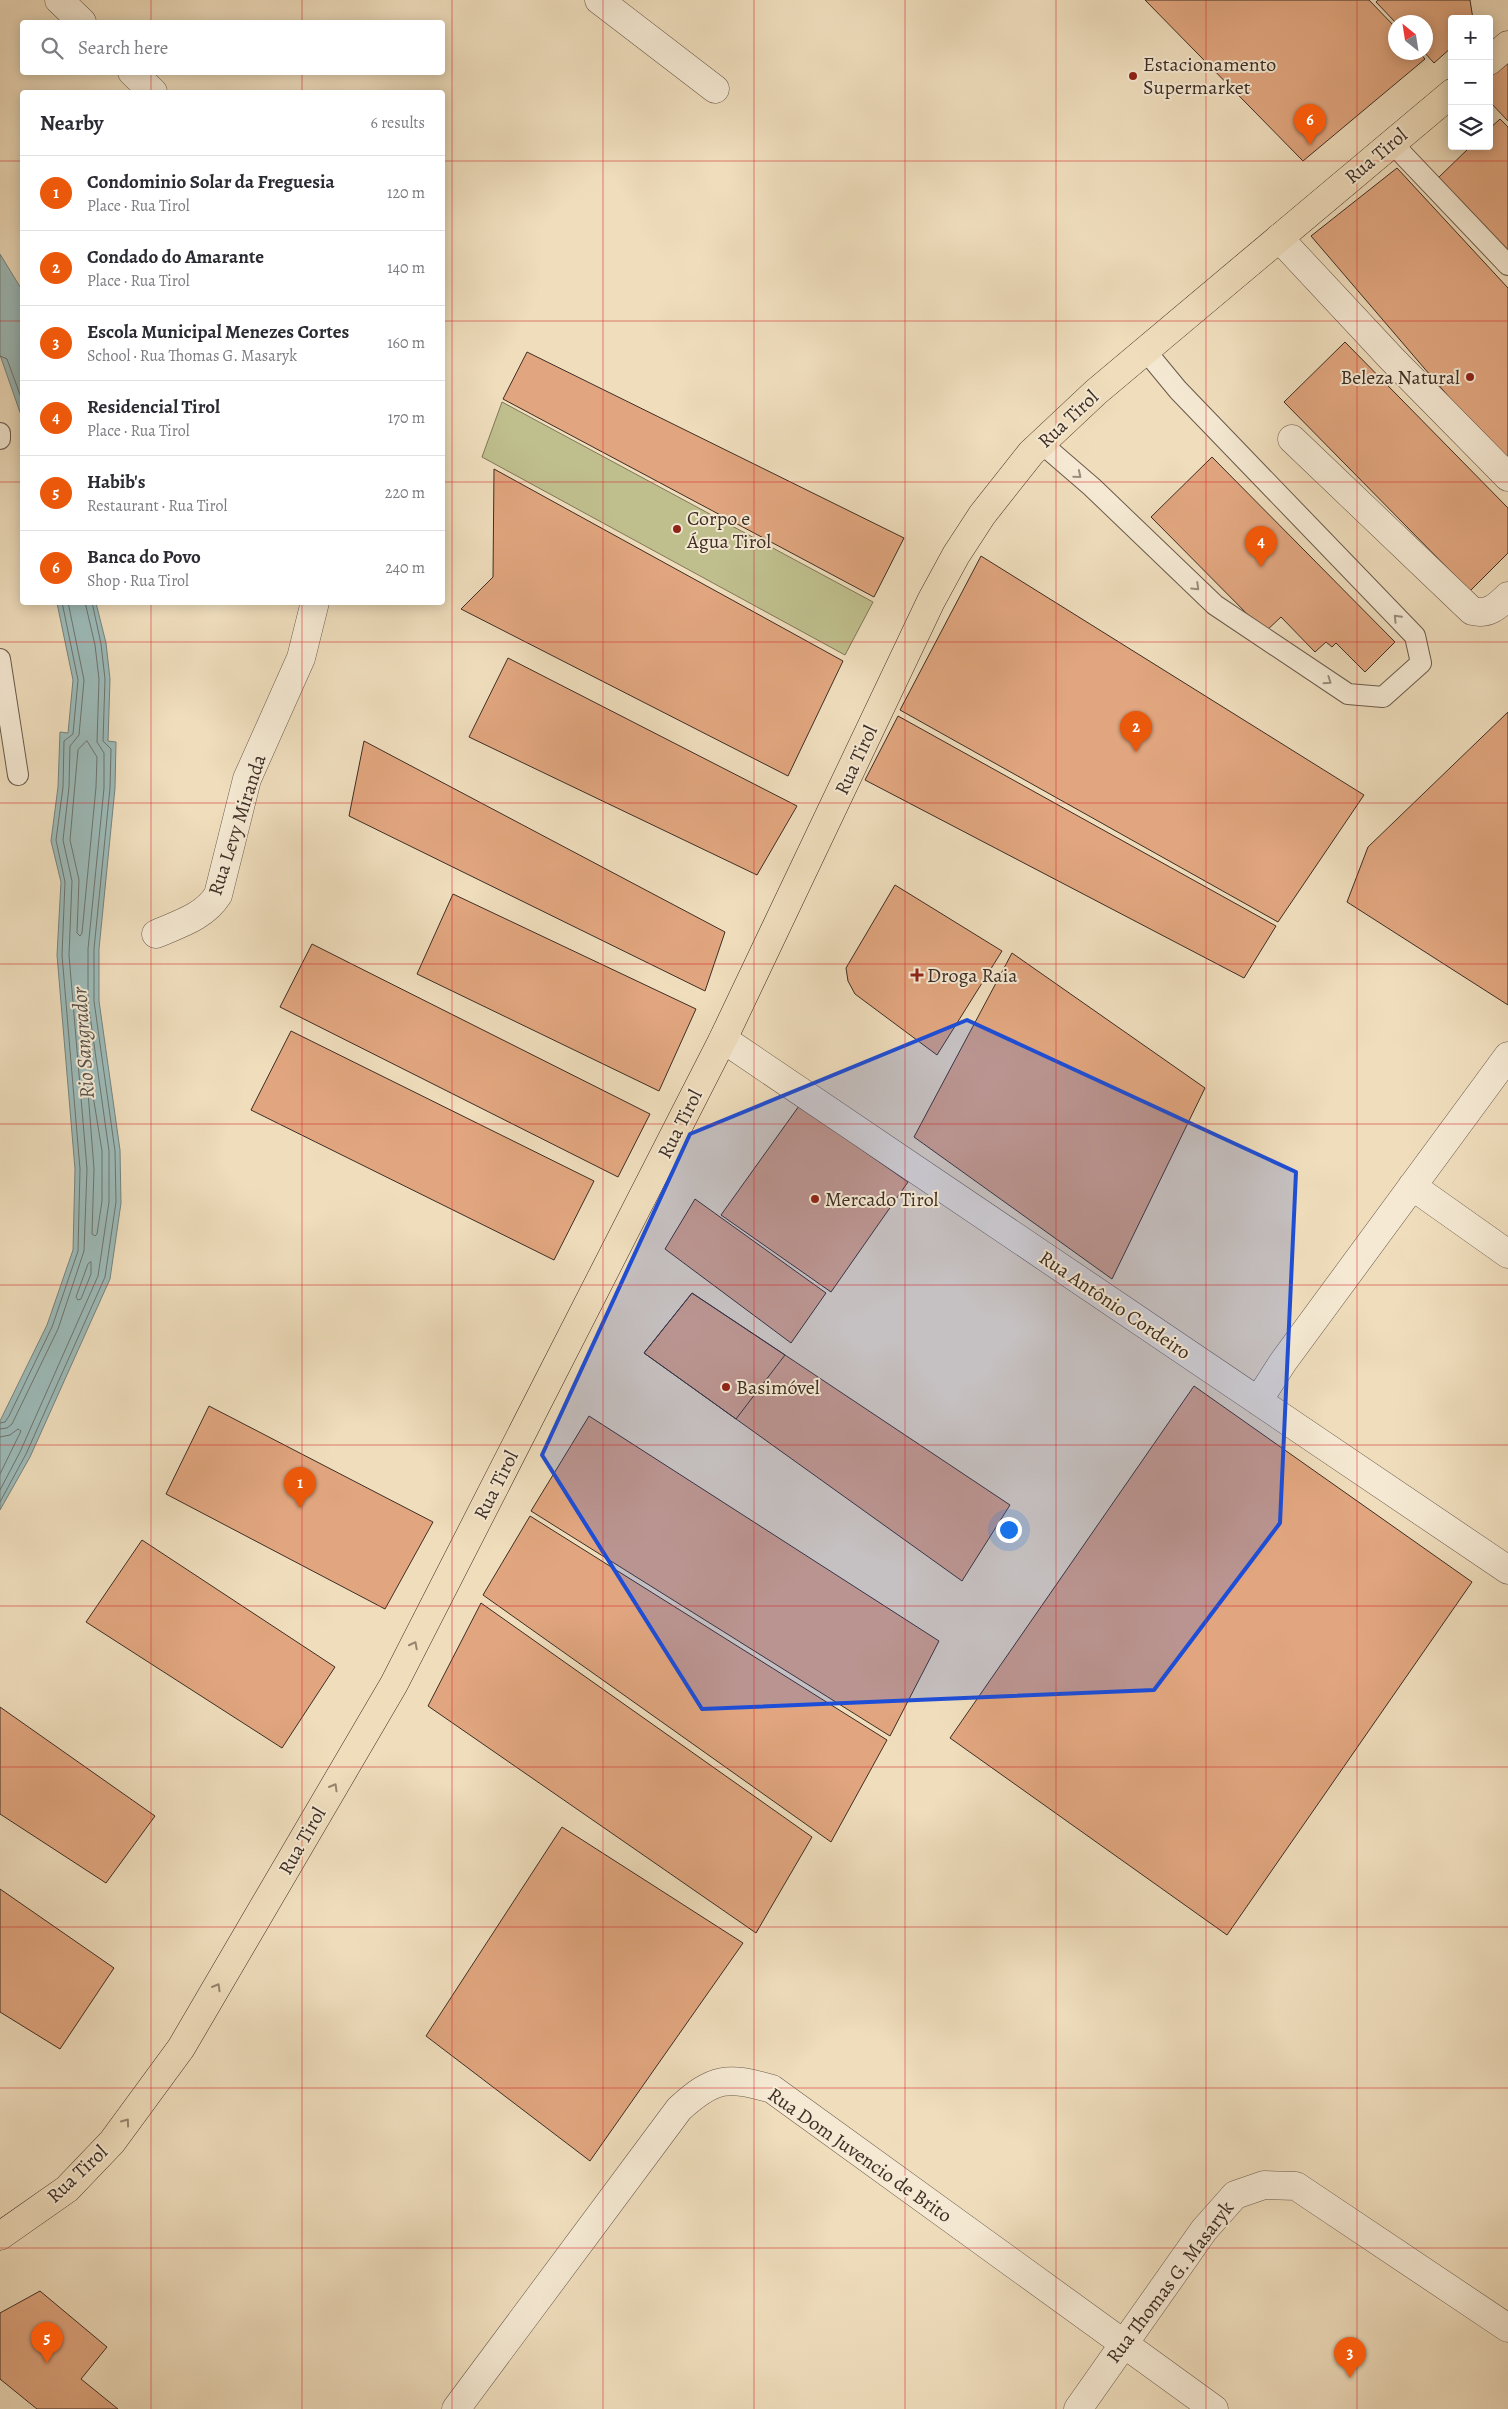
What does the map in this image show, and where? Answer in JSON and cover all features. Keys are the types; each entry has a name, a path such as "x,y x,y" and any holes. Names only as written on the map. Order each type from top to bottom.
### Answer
{"main road":[{"path":"1490,60 1508,45"},
{"name":"Rua Tirol","path":"0,2236 68,2189 112,2142 181,2048 394,1684 723,1039 940,586 982,515 1041,444 1096,392 1448,96"}],"street":[{"path":"59,0 80,20"},
{"path":"599,0 715,89"},
{"path":"135,75 150,90"},
{"path":"1279,238 1392,359 1508,477"},
{"path":"1292,438 1472,611 1483,614 1497,606 1508,596"},
{"name":"Rua Levy Miranda","path":"156,934 201,914 212,904 218,895 247,778 301,658 314,605"},
{"name":"Rua Antônio Cordeiro","path":"723,1039 1508,1570"},
{"path":"1258,1401 1283,1362 1508,1056"},
{"path":"1412,1186 1508,1254"},
{"name":"Rua Dom Juvencio de Brito","path":"456,2409 679,2109 700,2090 718,2082 742,2080 772,2089 1214,2409"},
{"name":"Rua Thomas G. Masaryk","path":"1078,2409 1204,2230 1235,2195 1264,2185 1296,2186 1508,2328"}],"lane":[{"path":"1392,143 1508,265"},
{"path":"1041,444 1092,487 1215,605 1348,694 1384,698 1421,663 1415,636 1178,390 1145,350"},
{"path":"0,433 0,439"},
{"path":"0,659 18,775"}],"highlighted area":[{"path":"967,1020 1296,1172 1280,1523 1154,1690 702,1709 542,1455 690,1134"}],"green space":[{"name":"Corpo e Água Tirol","path":"502,402 873,602 845,655 482,457"}],"water":[{"path":"0,254 20,287 20,412 0,355"},
{"name":"Rio Sangrador","path":"57,605 96,605 106,643 110,679 108,741 116,742 115,788 99,949 99,1001 120,1150 121,1203 110,1279 30,1457 0,1510 0,1421 47,1325 73,1250 75,1169 57,955 61,882 51,841 58,787 60,732 68,733 73,680"}],"building":[{"path":"1145,0 1369,0 1388,20 1388,60 1424,60 1303,161"},
{"path":"1378,0 1470,0 1472,15 1448,15 1448,51 1434,63 1431,60 1433,60 1433,15 1388,15 1376,2"},
{"path":"1508,59 1508,121 1493,105 1493,71"},
{"path":"1500,119 1508,127 1508,252 1438,178 1467,150 1493,150 1493,125"},
{"name":"Beleza Natural","path":"1397,168 1508,288 1508,466 1311,236"},
{"path":"1345,342 1508,508 1508,553 1470,591 1284,402"},
{"path":"527,352 904,538 874,597 503,399"},
{"path":"1212,457 1395,642 1365,672 1336,643 1332,647 1326,642 1315,652 1281,617 1265,632 1151,517"},
{"path":"494,469 843,661 788,776 461,609 493,577"},
{"path":"981,556 1364,795 1278,922 900,710"},
{"path":"508,658 797,806 757,875 469,737"},
{"path":"1508,712 1508,1005 1347,902 1368,847"},
{"path":"898,716 1276,926 1244,978 865,780"},
{"path":"364,741 725,932 705,991 349,816"},
{"name":"Droga Raia","path":"895,885 1002,951 937,1055 855,994 848,981 846,968"},
{"path":"453,894 696,1009 659,1091 417,974"},
{"path":"312,944 650,1114 618,1177 280,1007"},
{"path":"1012,953 1205,1088 1112,1279 914,1137"},
{"path":"291,1031 594,1181 554,1260 251,1110"},
{"name":"Mercado Tirol","path":"799,1106 908,1182 831,1292 721,1215"},
{"path":"695,1199 826,1293 791,1343 665,1249"},
{"path":"692,1293 1010,1505 962,1581 644,1353"},
{"name":"Basimóvel","path":"692,1293 785,1355 736,1419 644,1353"},
{"path":"1194,1386 1472,1582 1227,1935 950,1738"},
{"path":"209,1406 433,1522 385,1609 166,1494"},
{"path":"589,1416 939,1641 890,1736 531,1511"},
{"path":"530,1516 887,1740 831,1842 483,1595"},
{"path":"142,1540 335,1667 282,1748 86,1622"},
{"path":"481,1603 812,1837 756,1933 428,1706"},
{"path":"0,1707 155,1816 106,1883 0,1814"},
{"path":"562,1827 743,1943 590,2161 426,2036"},
{"path":"0,1889 114,1968 60,2049 0,2012"},
{"path":"40,2291 107,2347 81,2379 118,2409 37,2409 0,2379 0,2313"}],"place":[{"name":"Estacionamento Supermarket","path":"1133,76"},
{"name":"Banca do Povo","path":"1310,145"},
{"name":"Beleza Natural","path":"1470,377"},
{"name":"Corpo e Água Tirol","path":"677,529"},
{"name":"Residencial Tirol","path":"1261,567"},
{"name":"Condado do Amarante","path":"1136,752"},
{"name":"Droga Raia","path":"917,975"},
{"name":"Mercado Tirol","path":"815,1199"},
{"name":"Basimóvel","path":"726,1387"},
{"name":"Condominio Solar da Freguesia","path":"300,1508"},
{"name":"Habib's","path":"47,2363"},
{"name":"Escola Municipal Menezes Cortes","path":"1350,2378"}]}
